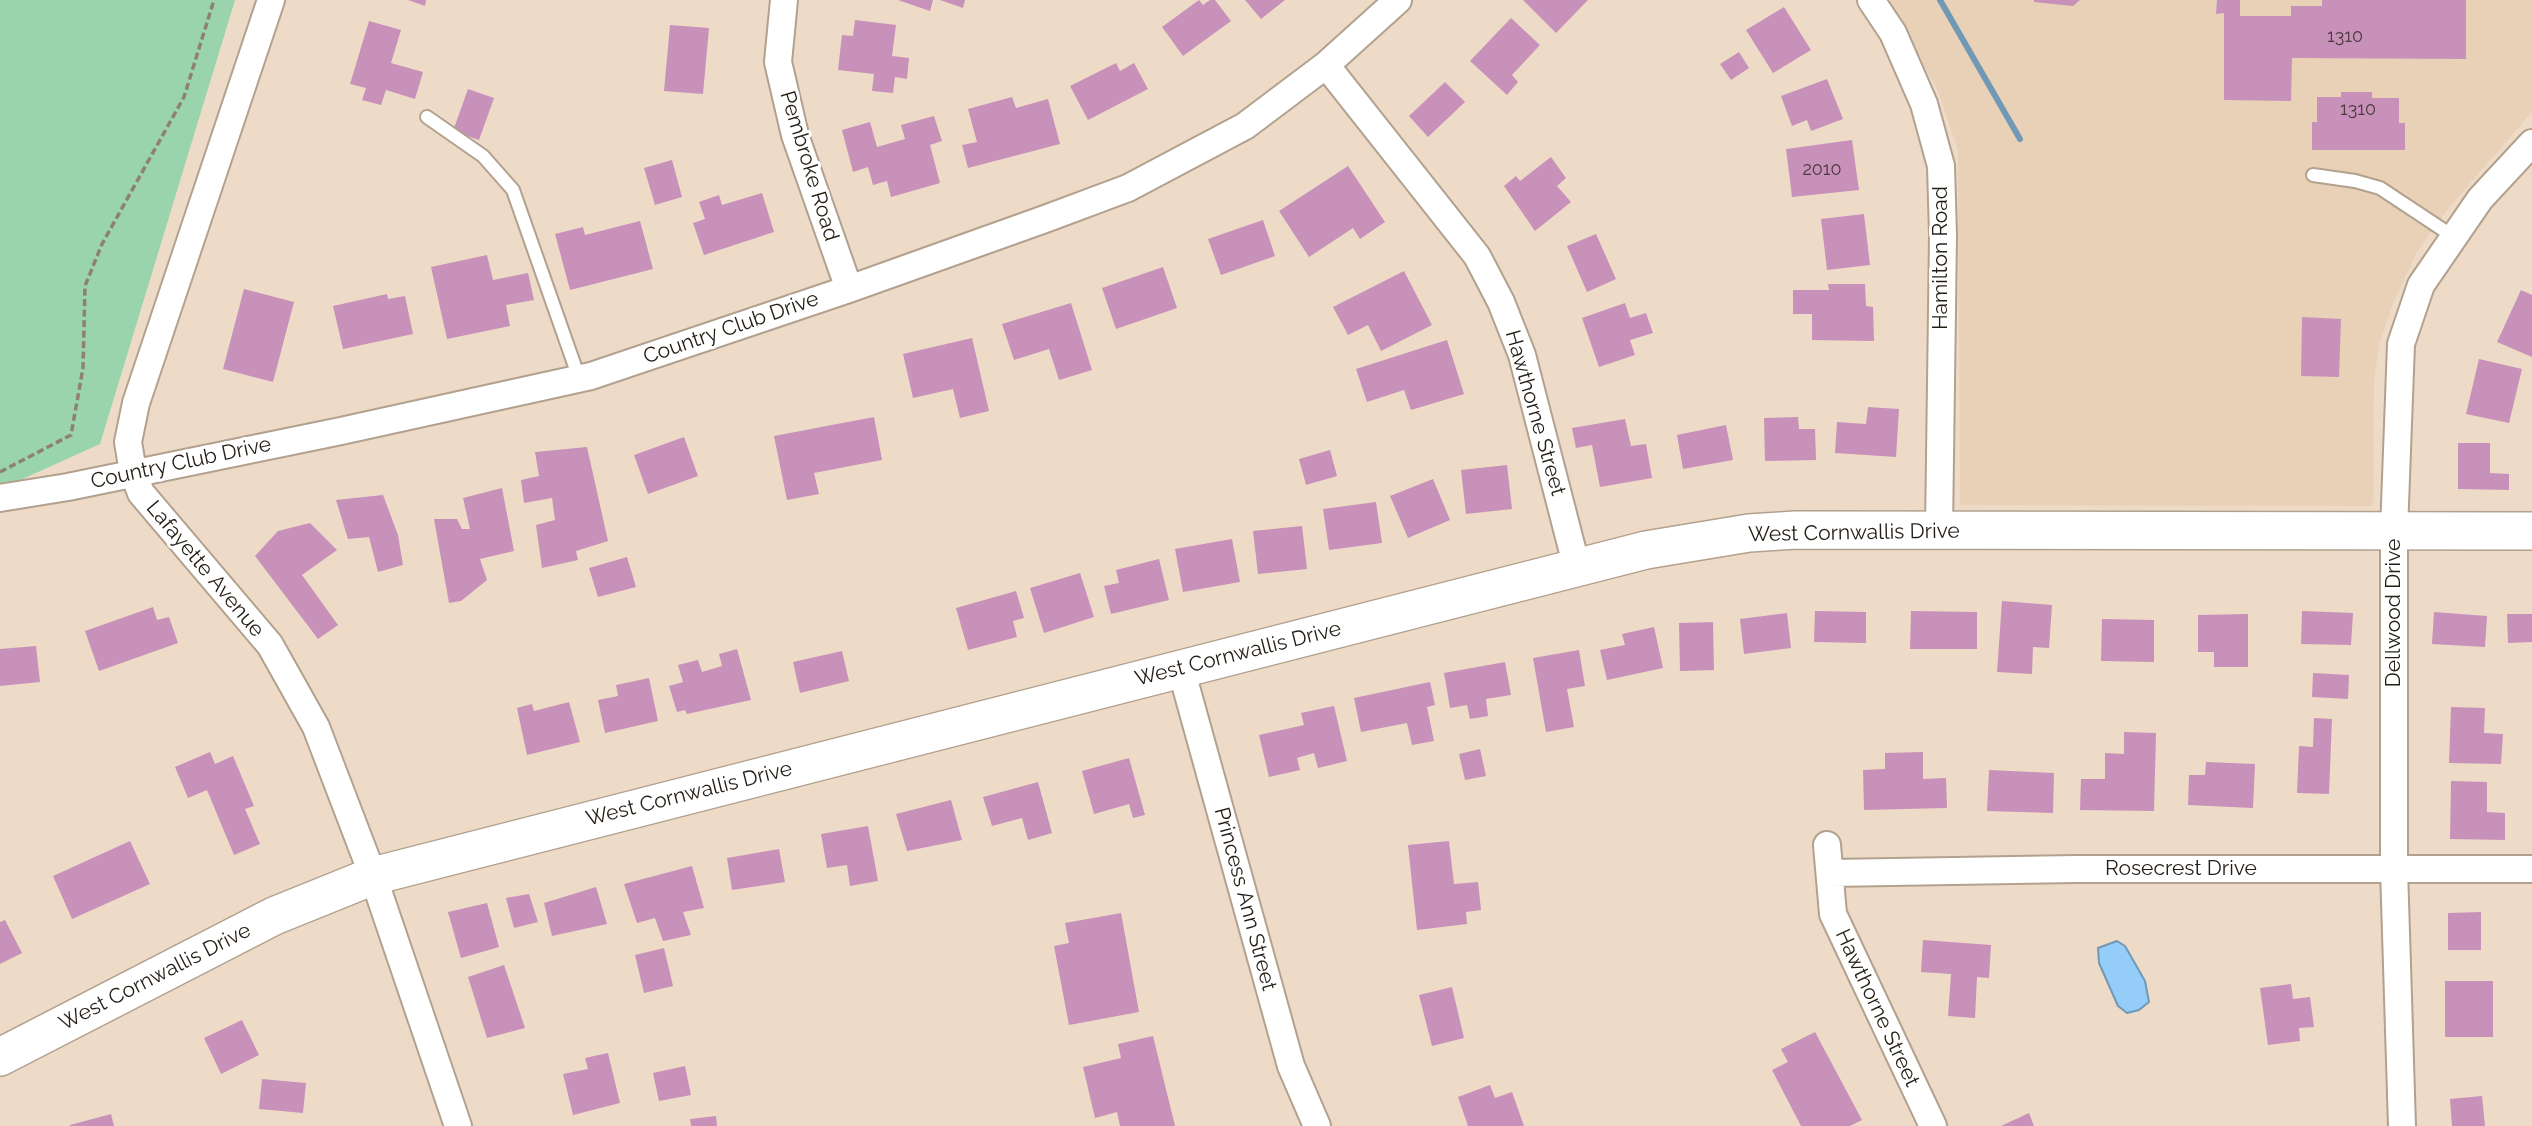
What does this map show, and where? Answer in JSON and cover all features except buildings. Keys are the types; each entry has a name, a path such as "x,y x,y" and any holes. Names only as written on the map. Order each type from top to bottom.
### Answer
{"street":[{"name":"Lafayette Avenue","path":"271,0 136,403 128,442 133,472 141,494 270,645 316,727 373,876 458,1126"},
{"name":"Pembroke Road","path":"784,0 778,62 795,135 849,289"},
{"name":"Country Club Drive","path":"0,498 68,487 341,431 579,378 849,289 1128,188 1245,126 1326,65 1398,0"},
{"name":"Hamilton Road","path":"1871,0 1893,33 1924,104 1941,166 1943,235 1939,531"},
{"name":"Hawthorne Street","path":"1326,65 1477,256 1501,302 1522,355 1577,568"},
{"name":"Dellwood Drive","path":"2402,1126 2394,869 2394,531 2401,344 2421,285 2480,199 2532,143"},
{"name":"West Cornwallis Drive","path":"0,1057 274,916 373,876 1646,550 1749,533 1796,530 2532,531"},
{"name":"Princess Ann Street","path":"1181,669 1290,1066 1317,1126"},
{"name":"Hawthorne Street","path":"1828,845 1833,914 1933,1126"},
{"name":"Rosecrest Drive","path":"1831,873 2532,869"}],"lane":[{"path":"427,117 482,156 513,190 579,378"},
{"path":"2313,175 2355,181 2380,188 2454,237"}],"path":[{"path":"0,472 71,435 83,368 85,286 102,244 184,97 214,0"}],"shaded area":[{"path":"1887,0 2532,0 2532,112 2446,211 2417,252 2393,304 2380,342 2374,379 2373,506 1960,505 1958,150 1938,91"}],"green space":[{"path":"0,0 235,0 100,444 5,487 0,487"}],"water":[{"path":"2117,941 2125,946 2145,981 2149,1002 2139,1010 2127,1013 2118,1006 2099,963 2098,948"}],"waterway":[{"path":"1940,0 2020,139"}]}
